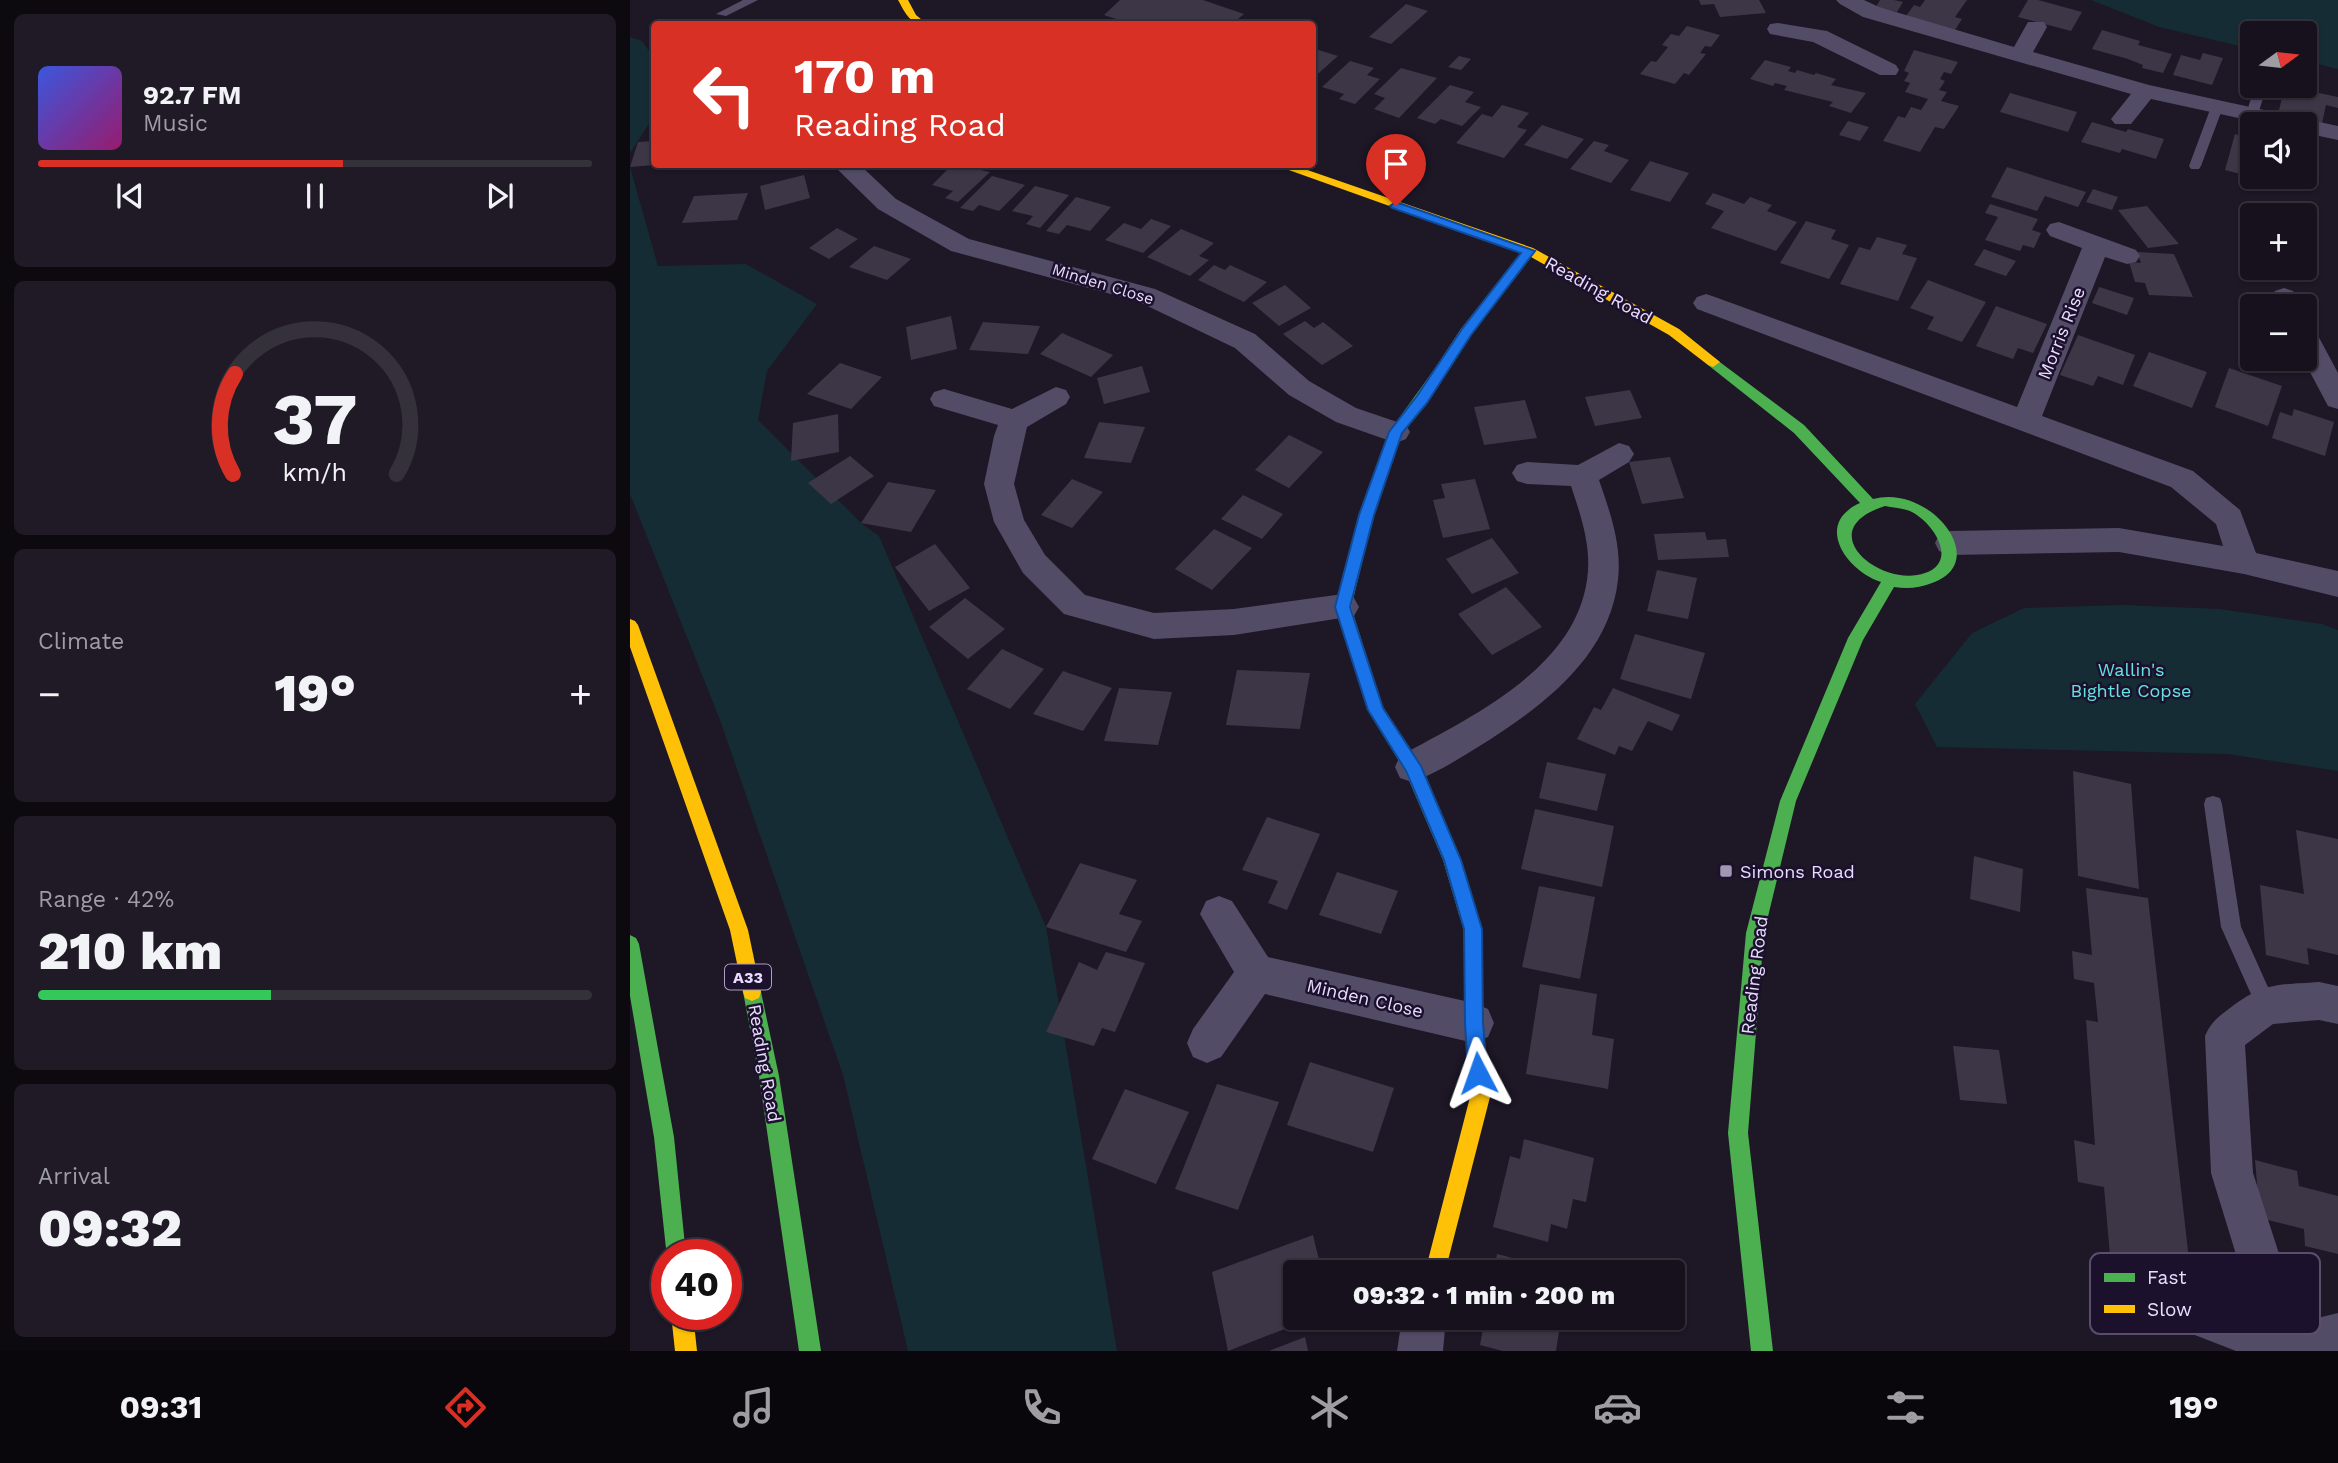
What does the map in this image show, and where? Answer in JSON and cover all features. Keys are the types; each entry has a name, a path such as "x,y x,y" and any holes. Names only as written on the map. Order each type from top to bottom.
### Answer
{"main road":[{"path":"903,0 912,17 918,21"},
{"name":"Reading Road","path":"1289,168 1529,251 1674,332 1799,429 1869,504"},
{"path":"1438,1260 1480,1097 1474,1023 1473,929 1452,860 1412,766 1376,710 1343,607 1367,515 1396,432 1422,400 1466,332 1529,251"},
{"path":"1885,501 1918,509 1933,518 1944,530 1950,543 1950,556 1945,567 1936,576 1906,584 1872,576 1859,566 1849,555 1843,530 1848,519 1869,504 1885,501"},
{"name":"Reading Road","path":"1762,1351 1738,1133 1755,933 1788,801 1856,638 1889,582"},
{"name":"Reading Road","path":"630,625 739,930 769,1076 810,1351"},
{"path":"630,944 664,1137 674,1239"},
{"path":"684,1330 686,1351"}],"street":[{"path":"1819,36 1846,16 1871,12 2145,91 2242,112"},
{"path":"2020,55 2036,27"},
{"path":"1778,29 1819,36 1888,70"},
{"path":"2123,119 2145,91"},
{"path":"2317,129 2338,133"},
{"name":"Minden Close","path":"848,168 887,204 960,245 1146,295 1245,341 1300,388 1346,415 1396,432"},
{"path":"2059,230 2127,256"},
{"name":"Morris Rise","path":"2026,421 2096,246"},
{"path":"1706,303 2182,479 2230,518 2244,562"},
{"path":"2317,360 2338,399"},
{"path":"1056,397 1015,420 1008,436 999,484 1009,522 1034,564 1075,605 1154,626 1234,622 1343,607"},
{"path":"944,399 1015,420"},
{"path":"1527,473 1583,476 1619,454"},
{"path":"1412,766 1498,719 1550,679 1587,633 1606,577 1597,509 1583,476"},
{"path":"1950,543 2119,540 2244,562 2338,584"},
{"path":"1207,1043 1256,973 1219,914"},
{"name":"Minden Close","path":"1256,973 1474,1023"},
{"path":"2257,1253 2232,1174 2225,1036 2266,1005 2319,1001 2338,1005"},
{"path":"1420,1351 1422,1330"},
{"path":"2249,1334 2288,1349 2338,1336"}],"lane":[{"path":"722,14 752,0"},
{"path":"2195,166 2217,107"},
{"path":"2213,804 2231,927 2266,1005"}],"green space":[{"path":"2091,0 2338,0 2338,69 2317,64 2317,21 2240,21 2240,46 2159,27"},
{"path":"630,37 642,41 651,54 651,121 630,153"},
{"path":"630,167 658,266 746,264 817,304 767,371 758,420 861,523 879,536 1046,927 1117,1351 908,1351 843,1075 720,720 630,494"},
{"name":"Wallin's Bightle Copse","path":"2122,605 2219,609 2322,624 2338,630 2338,771 2228,754 1937,747 1915,704 1972,633 2024,608"}],"building":[{"path":"1120,0 1203,0 1244,14 1236,21 1122,21 1104,15"},
{"path":"1699,0 1759,0 1766,13 1720,17 1714,4 1701,5"},
{"path":"1880,0 1903,2 1897,12 1876,7"},
{"path":"1925,0 1967,0 1955,17 1962,19 1955,30 1906,16 1914,5 1920,7"},
{"path":"2028,0 2038,0 2082,12 2071,31 2018,17"},
{"path":"1406,4 1428,11 1391,44 1369,37"},
{"path":"1687,26 1720,35 1711,47 1705,46 1700,53 1706,54 1689,75 1684,73 1675,84 1640,74 1651,61 1656,62 1668,47 1662,45 1671,34 1679,36"},
{"path":"2102,30 2140,41 2138,45 2172,54 2163,73 2092,49"},
{"path":"1316,49 1338,56 1316,75"},
{"path":"1914,50 1958,62 1951,74 1944,72 1940,79 1945,81 1939,90 1947,92 1941,101 1959,106 1944,129 1935,127 1920,152 1883,141 1898,116 1905,118 1911,107 1921,110 1928,99 1905,92 1910,83 1904,81 1909,73 1904,71"},
{"path":"2203,53 2223,58 2212,85 2173,75 2181,55 2200,60"},
{"path":"1459,56 1471,59 1461,70 1448,67"},
{"path":"1765,60 1791,67 1788,71 1795,73 1797,70 1836,79 1831,85 1866,93 1851,113 1829,106 1833,102 1784,90 1787,86 1775,83 1773,86 1750,79"},
{"path":"1350,61 1374,68 1367,75 1380,79 1355,104 1339,99 1344,94 1322,87"},
{"path":"1401,68 1437,78 1399,118 1374,109 1385,98 1374,94"},
{"path":"1450,85 1474,92 1465,102 1481,107 1462,126 1441,119 1435,124 1417,118"},
{"path":"2010,93 2077,112 2068,132 2000,112"},
{"path":"2317,93 2338,97 2338,108 2326,105 2321,128 2317,127 2317,112 2278,112 2282,98 2317,98"},
{"path":"1502,105 1529,113 1517,127 1527,130 1504,158 1456,143 1482,114 1492,117"},
{"path":"1848,121 1869,127 1860,141 1839,135"},
{"path":"2092,122 2164,139 2156,159 2122,149 2120,153 2081,142"},
{"path":"1542,125 1584,139 1567,159 1524,145"},
{"path":"2235,134 2240,135 2240,174 2225,170"},
{"path":"651,141 651,165 630,167 638,142"},
{"path":"1594,141 1609,145 1604,151 1629,160 1611,183 1570,169"},
{"path":"1650,161 1689,173 1670,202 1630,190"},
{"path":"2007,167 2086,192 2078,207 2045,196 2037,211 1991,197"},
{"path":"949,168 972,168 990,172 958,202 945,198 953,191 932,185"},
{"path":"804,175 810,198 765,210 760,186"},
{"path":"992,176 1025,185 999,211 979,205 973,211 960,208"},
{"path":"1035,186 1069,195 1040,228 1026,224 1033,216 1012,211"},
{"path":"2093,189 2118,197 2112,210 2086,202"},
{"path":"748,193 737,220 682,223 694,196"},
{"path":"1713,193 1744,204 1750,197 1772,205 1767,211 1797,222 1776,251 1711,228 1724,211 1705,204"},
{"path":"1076,197 1111,207 1090,231 1067,225 1059,234 1046,231"},
{"path":"1990,204 2038,219 2032,230 2041,233 2034,248 2023,245 2020,251 1985,240 1998,217 1985,213"},
{"path":"2147,206 2179,244 2148,248 2118,210"},
{"path":"1151,219 1171,226 1143,253 1105,240 1124,223 1141,229"},
{"path":"1806,221 1836,230 1831,239 1849,245 1829,279 1780,263"},
{"path":"837,228 858,239 829,259 809,248"},
{"path":"1181,229 1214,243 1199,256 1209,260 1190,276 1147,257"},
{"path":"1877,237 1907,245 1902,254 1917,258 1898,301 1840,284 1859,247 1870,250"},
{"path":"874,246 911,259 887,280 849,267"},
{"path":"1984,249 2016,261 2006,276 1974,265"},
{"path":"2137,252 2174,254 2193,297 2149,295 2145,283 2135,282 2129,262 2141,263"},
{"path":"1214,265 1225,270 1230,265 1267,282 1244,302 1198,280"},
{"path":"1928,280 1986,302 1962,342 1927,329 1934,317 1910,308"},
{"path":"1285,285 1311,308 1279,326 1252,303"},
{"path":"2099,287 2134,298 2127,315 2092,303"},
{"path":"1996,306 2047,324 2033,353 2018,348 2013,359 1976,346"},
{"path":"951,316 957,349 911,360 906,327"},
{"path":"1305,321 1314,328 1323,322 1353,346 1322,365 1283,334"},
{"path":"983,322 1040,326 1028,354 969,350"},
{"path":"1062,333 1113,355 1091,377 1040,354"},
{"path":"2078,335 2135,355 2123,385 2098,376 2093,386 2060,375"},
{"path":"2149,352 2207,372 2192,408 2133,386"},
{"path":"840,363 882,377 851,409 807,394"},
{"path":"1142,366 1150,392 1104,404 1097,378"},
{"path":"2229,368 2282,386 2268,426 2215,407"},
{"path":"1630,390 1642,418 1595,426 1585,397"},
{"path":"1525,400 1537,438 1484,445 1474,407"},
{"path":"2294,409 2334,422 2325,456 2272,438 2280,412 2292,416"},
{"path":"838,414 839,452 791,461 793,423"},
{"path":"1099,422 1145,427 1131,463 1084,458"},
{"path":"1289,435 1323,452 1289,488 1255,470"},
{"path":"850,456 874,476 831,504 808,483"},
{"path":"1670,457 1684,498 1642,504 1629,462"},
{"path":"1072,479 1103,492 1072,528 1041,515"},
{"path":"1475,479 1490,529 1443,538 1433,500 1445,498 1441,484"},
{"path":"888,482 936,490 911,532 861,523"},
{"path":"1243,495 1283,514 1262,539 1221,519"},
{"path":"1214,529 1252,548 1212,590 1175,569"},
{"path":"1705,532 1707,540 1726,539 1729,557 1658,560 1654,534"},
{"path":"1492,538 1519,573 1472,594 1446,559"},
{"path":"935,544 970,588 929,611 895,567"},
{"path":"1657,570 1697,578 1688,619 1647,611"},
{"path":"1506,587 1542,627 1492,655 1458,614"},
{"path":"965,598 1005,629 968,659 929,627"},
{"path":"1635,634 1705,653 1691,699 1620,679"},
{"path":"1002,649 1044,669 1010,709 967,689"},
{"path":"1237,670 1310,673 1300,729 1226,725"},
{"path":"1063,671 1112,688 1083,731 1033,714"},
{"path":"1119,688 1172,692 1158,745 1104,741"},
{"path":"1613,688 1680,715 1672,731 1648,721 1632,751 1619,746 1615,755 1577,739 1594,707 1601,710"},
{"path":"1547,762 1606,774 1597,811 1539,798"},
{"path":"2073,771 2131,784 2139,889 2078,876"},
{"path":"1535,809 1614,826 1602,887 1521,869"},
{"path":"1267,817 1320,834 1287,910 1268,903 1278,881 1242,870"},
{"path":"2296,830 2338,839 2338,955 2307,948 2309,965 2266,955 2260,885 2304,894"},
{"path":"1974,856 2023,869 2020,912 1970,899"},
{"path":"1080,863 1137,880 1119,914 1142,921 1126,952 1046,927"},
{"path":"1337,872 1398,891 1381,934 1319,915"},
{"path":"1539,886 1595,897 1580,979 1522,967"},
{"path":"2086,888 2148,898 2188,1253 2110,1253 2104,1187 2078,1182 2074,1140 2095,1145 2086,1020 2098,1022 2094,983 2074,979 2072,951 2092,955"},
{"path":"1106,952 1145,963 1115,1032 1102,1028 1094,1046 1046,1032 1079,962 1097,970"},
{"path":"1540,984 1597,994 1592,1035 1614,1039 1608,1089 1526,1074"},
{"path":"1953,1046 1999,1050 2007,1104 1960,1100"},
{"path":"1310,1062 1394,1088 1373,1152 1287,1125"},
{"path":"1217,1084 1279,1102 1238,1210 1175,1189"},
{"path":"1125,1089 1189,1112 1156,1184 1092,1159"},
{"path":"1524,1139 1594,1158 1586,1202 1573,1199 1567,1229 1551,1224 1548,1242 1493,1227 1510,1156 1520,1159"},
{"path":"2255,1160 2297,1171 2299,1186 2338,1196 2338,1254 2305,1246 2304,1229 2260,1218"},
{"path":"1313,1235 1319,1260 1283,1260 1283,1330 1228,1351 1212,1272"},
{"path":"1497,1254 1520,1260 1496,1260"},
{"path":"1483,1330 1559,1330 1556,1351 1503,1351 1480,1345"},
{"path":"1305,1337 1308,1351 1269,1351"}],"traffic: fast":[{"path":"1713,362 1799,429 1869,504"},
{"path":"1441,370 1396,432 1367,515 1343,607 1376,710 1412,767 1452,860 1467,911"},
{"path":"1885,501 1916,508 1941,530 1949,549 1948,559 1944,568 1935,576 1917,582 1897,582 1862,565 1850,552 1844,538 1846,523 1859,510 1885,501"},
{"path":"1762,1351 1738,1133 1755,933 1788,801 1856,638 1889,582"},
{"path":"630,944 664,1137 674,1239"},
{"path":"752,992 769,1076 810,1351"}],"traffic: slow":[{"path":"903,0 912,17 918,21"},
{"path":"1289,168 1529,251 1674,332 1713,362"},
{"path":"1441,370 1466,332 1529,251"},
{"path":"630,625 739,930 752,992"},
{"path":"1438,1260 1480,1097 1474,1023 1473,929 1467,911"},
{"path":"684,1330 686,1351"}],"place":[{"name":"Simons Road","path":"1726,871"}],"route":[{"path":"1396,206 1529,251 1466,332 1422,400 1396,432 1367,515 1343,607 1376,710 1412,766 1452,860 1473,929 1474,1023 1478,1073"}]}
